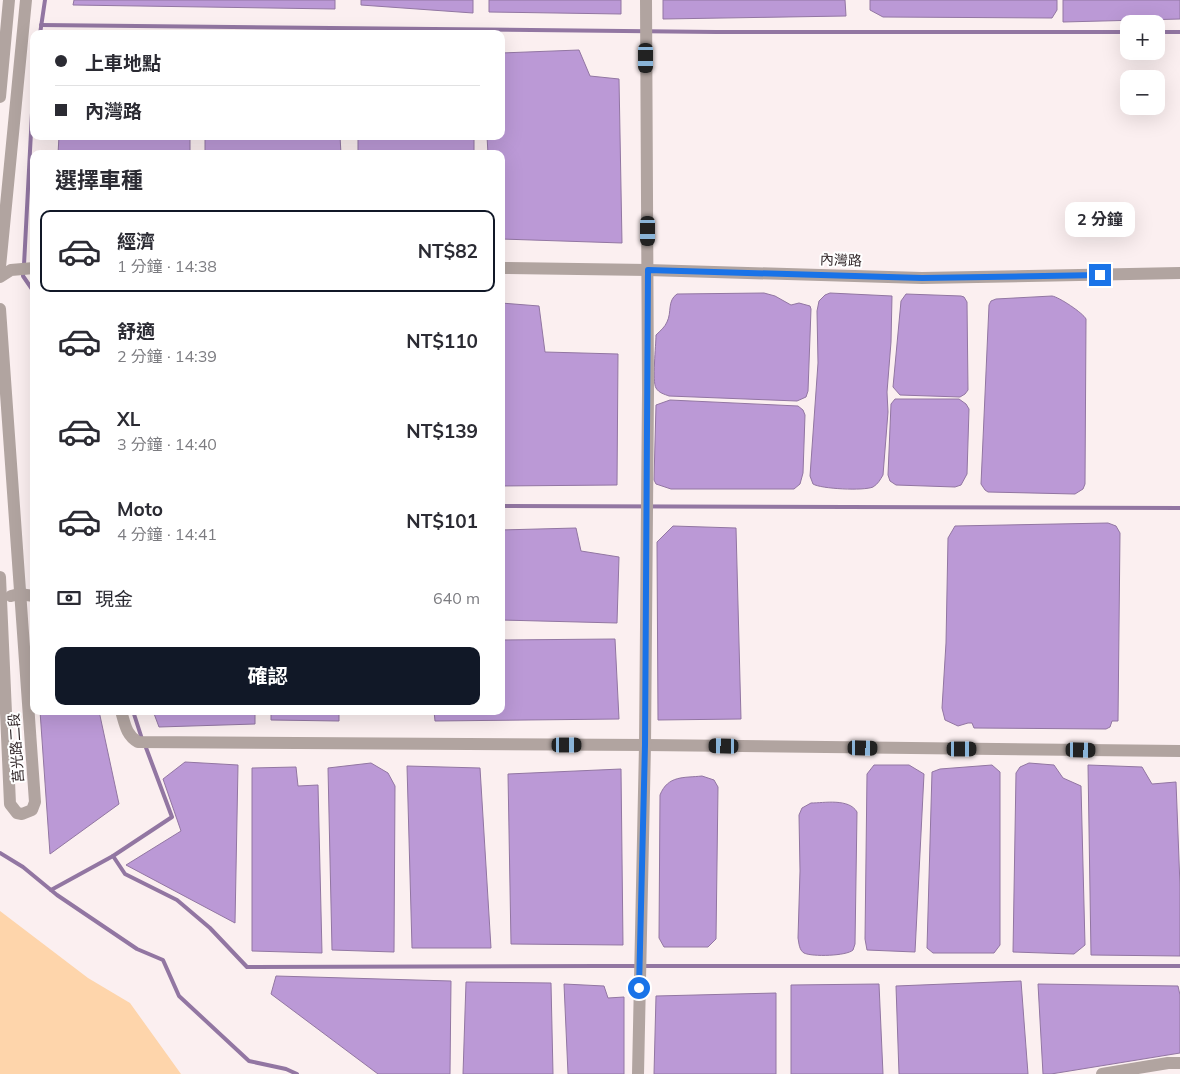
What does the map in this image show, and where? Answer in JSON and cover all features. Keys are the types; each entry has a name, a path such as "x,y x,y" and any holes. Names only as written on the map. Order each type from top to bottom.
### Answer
{"street":[{"path":"0,97 9,0"},
{"path":"0,268 26,0"},
{"path":"638,1074 645,745 648,270 646,0"},
{"path":"0,277 11,270 30,268"},
{"name":"內灣路","path":"505,268 922,278 1180,274"},
{"name":"莒光路二段","path":"0,309 35,802 32,810 22,814 16,813 10,804 0,578"},
{"path":"1,597 19,594 30,595"},
{"path":"122,715 126,730 131,738 138,742 1180,751"},
{"path":"1102,1074 1168,1063 1180,1063"}],"shaded area":[{"path":"74,0 335,0 335,9 73,5"},
{"path":"361,0 473,0 473,13 361,5"},
{"path":"489,0 621,0 621,14 489,12"},
{"path":"663,0 845,0 846,16 663,19"},
{"path":"870,0 1057,0 1057,10 1052,18 883,17 870,10"},
{"path":"1063,0 1180,0 1180,19 1165,19 1165,15 1120,15 1120,21 1063,22"},
{"path":"579,50 590,76 619,79 622,243 505,239 505,150 488,150 487,140 505,140 505,53"},
{"path":"59,140 190,140 190,150 58,150"},
{"path":"205,140 340,140 341,150 205,150"},
{"path":"358,140 474,140 474,150 358,150"},
{"path":"764,293 775,296 791,305 799,303 810,306 808,391 806,397 797,401 669,396 657,390 654,379 656,335 667,322 672,300 677,294"},
{"path":"830,293 892,296 887,392 888,412 883,475 873,487 843,489 818,486 813,484 810,476 818,363 817,311 819,301"},
{"path":"906,294 961,296 967,302 968,390 960,397 900,395 893,387 901,301"},
{"path":"1052,296 1060,299 1086,319 1085,484 1083,489 1075,494 988,492 981,484 989,305 991,301 996,299"},
{"path":"505,303 539,306 545,352 618,354 617,485 505,486"},
{"path":"895,399 959,399 966,404 969,409 967,474 961,485 955,487 896,485 890,481 888,475 891,404"},
{"path":"670,400 798,406 805,415 803,473 800,484 794,489 671,489 656,484 654,480 656,405"},
{"path":"1108,523 1116,526 1120,533 1118,721 1112,721 1110,727 1106,729 974,728 972,723 958,726 945,720 942,708 946,643 948,538 955,526"},
{"path":"673,526 736,528 741,719 658,720 657,542"},
{"path":"576,528 581,551 619,557 617,623 505,620 505,530"},
{"path":"615,639 619,719 435,721 434,715 505,715 505,640"},
{"path":"40,715 100,715 119,804 50,854"},
{"path":"154,715 255,715 255,724 159,727"},
{"path":"271,715 339,715 339,721 271,720"},
{"path":"185,762 238,765 235,923 126,865 181,831 163,779"},
{"path":"371,763 388,773 395,786 394,952 332,950 328,768"},
{"path":"1029,763 1054,765 1063,778 1081,786 1085,945 1074,954 1013,952 1016,773 1020,767"},
{"path":"874,765 909,765 924,774 915,952 867,950 865,939 867,774"},
{"path":"992,765 1000,772 1000,945 994,953 933,953 927,948 932,772 940,769"},
{"path":"1088,765 1142,767 1152,784 1176,782 1180,886 1180,956 1091,955"},
{"path":"407,766 480,768 491,948 412,948"},
{"path":"296,767 298,786 318,785 322,953 252,951 252,768"},
{"path":"621,769 623,945 511,944 508,774"},
{"path":"702,776 714,780 718,787 716,939 708,947 664,947 659,938 660,795 667,784 672,781"},
{"path":"811,803 842,803 857,812 855,944 853,950 844,954 808,954 802,952 799,944 799,815 802,808"},
{"path":"0,911 88,978 130,1003 181,1074 0,1074"},
{"path":"276,976 451,981 450,1074 378,1074 271,994"},
{"path":"1021,981 1028,1074 899,1074 896,986"},
{"path":"466,982 551,983 553,1074 463,1074"},
{"path":"564,984 604,986 608,998 624,997 624,1074 568,1074"},
{"path":"879,984 883,1074 791,1074 791,985"},
{"path":"1038,984 1178,986 1180,995 1180,1053 1043,1074"},
{"path":"776,993 776,1074 654,1074 656,996"}],"waterway":[{"path":"41,30 45,0"},
{"path":"41,25 716,32 1120,32"},
{"path":"1165,32 1180,32"},
{"path":"30,150 31,140"},
{"path":"24,265 30,151"},
{"path":"23,272 23,276 30,286"},
{"path":"505,506 1180,508"},
{"path":"134,715 142,739"},
{"path":"51,890 113,856 172,817 145,745"},
{"path":"0,853 23,867 57,895 137,949 163,960 179,996 249,1061 286,1069 297,1074"},
{"path":"113,856 125,874 177,900 210,928 247,967 1180,966"}],"route":[{"path":"639,988 645,745 648,270 922,278 1100,275"}]}
